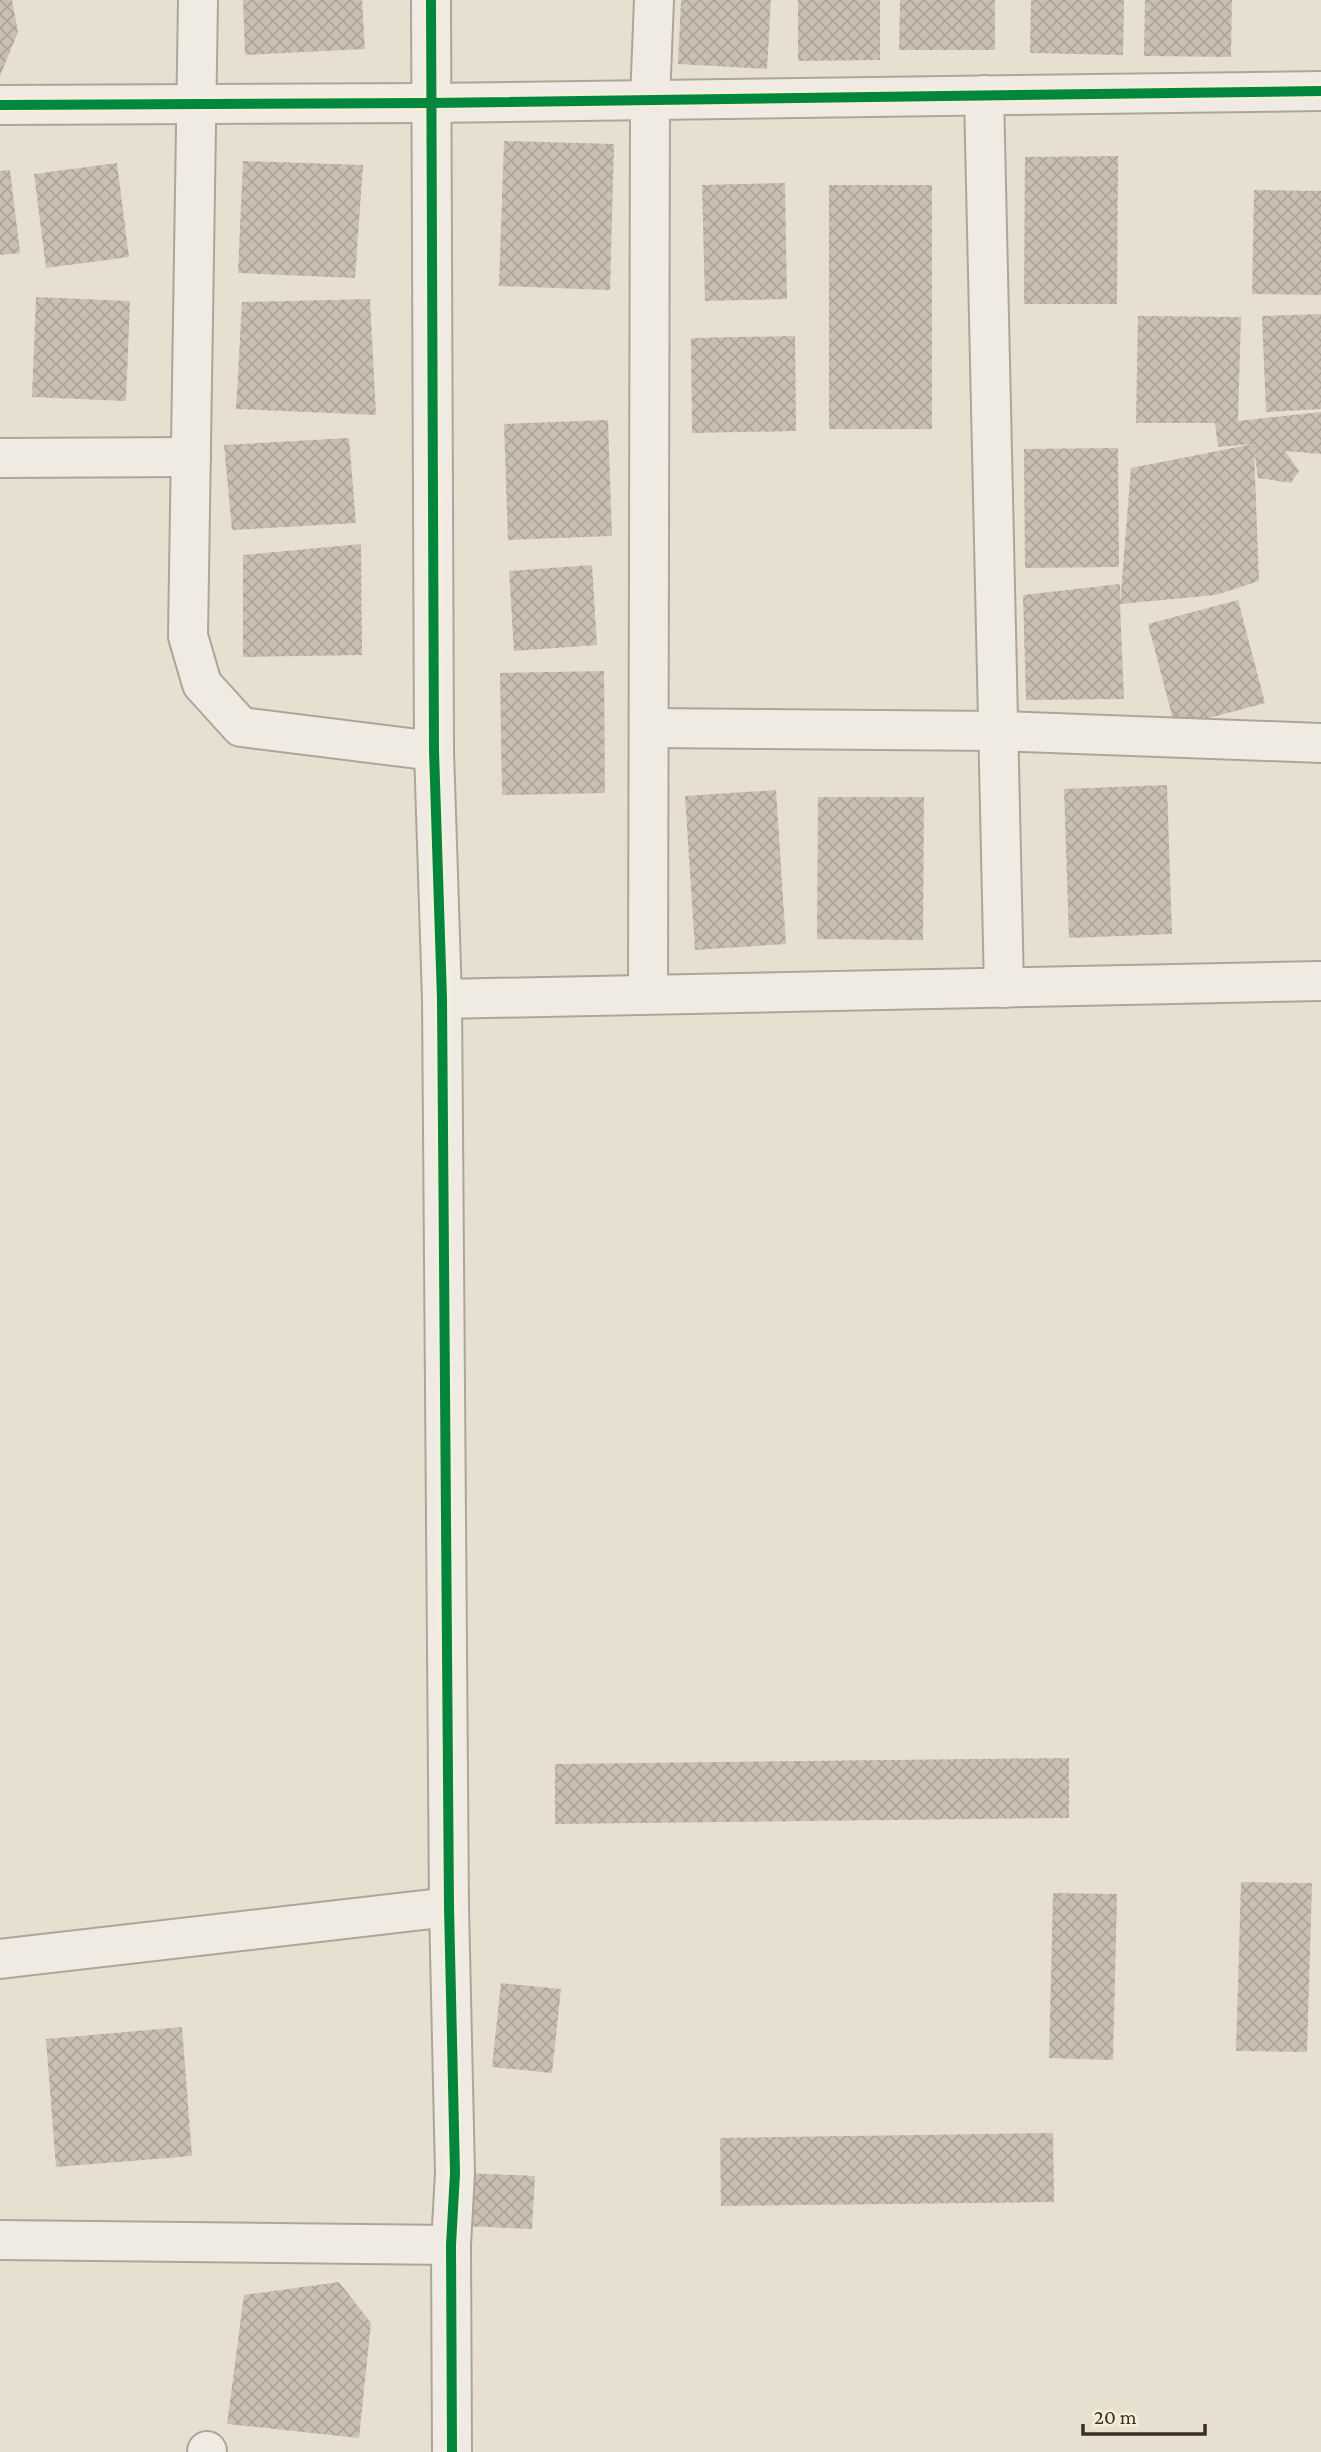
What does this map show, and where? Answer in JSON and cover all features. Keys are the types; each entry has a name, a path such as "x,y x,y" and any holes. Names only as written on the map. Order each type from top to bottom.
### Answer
{"street":[{"path":"198,0 188,636 202,684 241,727 434,751"},
{"path":"431,0 434,751 442,999 449,1907 455,2173 451,2245 452,2452"},
{"path":"648,994 650,100 654,0"},
{"path":"0,105 430,103 1321,91"},
{"path":"984,95 1004,988"},
{"path":"0,458 191,457"},
{"path":"649,729 999,731 1321,743"},
{"path":"442,999 1321,981"},
{"path":"0,1959 449,1907"},
{"path":"0,2240 451,2245"}],"building":[{"path":"0,0 12,0 18,32 0,76"},
{"path":"243,0 362,0 365,49 245,55"},
{"path":"681,0 771,0 767,69 678,64"},
{"path":"798,0 880,0 880,60 798,61"},
{"path":"900,0 995,0 995,50 899,50"},
{"path":"1031,0 1124,0 1123,55 1030,53"},
{"path":"1145,0 1232,0 1231,57 1144,56"},
{"path":"504,141 614,144 610,290 499,286"},
{"path":"1118,156 1117,304 1024,304 1025,157"},
{"path":"243,161 363,165 355,278 238,273"},
{"path":"117,163 129,257 46,268 34,174"},
{"path":"10,170 20,253 0,255 0,171"},
{"path":"785,183 787,299 705,301 702,185"},
{"path":"829,185 932,185 932,429 829,429"},
{"path":"1254,190 1321,191 1321,295 1252,294"},
{"path":"36,297 130,301 126,401 32,397"},
{"path":"370,299 376,415 236,409 242,302"},
{"path":"1321,314 1321,409 1266,412 1262,316"},
{"path":"1138,316 1241,317 1238,421 1321,412 1321,454 1285,451 1299,471 1291,483 1258,478 1254,450 1259,581 1216,595 1120,604 1131,468 1253,444 1218,447 1215,423 1136,423"},
{"path":"795,336 796,431 692,433 691,338"},
{"path":"608,420 612,536 508,540 504,424"},
{"path":"349,438 356,523 232,530 224,445"},
{"path":"1118,448 1119,567 1025,568 1024,449"},
{"path":"361,544 362,655 243,657 243,555"},
{"path":"592,565 597,645 514,651 509,571"},
{"path":"1120,584 1124,699 1026,700 1023,595"},
{"path":"1238,600 1265,703 1175,727 1148,624"},
{"path":"604,671 605,793 502,795 500,673"},
{"path":"1167,785 1172,934 1069,938 1064,789"},
{"path":"776,790 786,944 695,950 685,796"},
{"path":"818,797 924,797 923,940 817,939"},
{"path":"1069,1758 1069,1818 555,1824 555,1764"},
{"path":"1241,1882 1312,1883 1307,2052 1236,2051"},
{"path":"1053,1893 1117,1894 1113,2060 1049,2058"},
{"path":"501,1983 561,1989 552,2073 492,2067"},
{"path":"182,2027 192,2156 56,2167 46,2039"},
{"path":"1053,2133 1054,2202 721,2206 720,2138"},
{"path":"465,2173 535,2176 532,2229 462,2226"},
{"path":"339,2282 371,2323 359,2438 227,2424 244,2295"}],"cycle path":[{"path":"431,0 434,751 442,999 449,1907 455,2173 451,2245 452,2452"},
{"path":"0,105 430,103 1321,91"}]}
